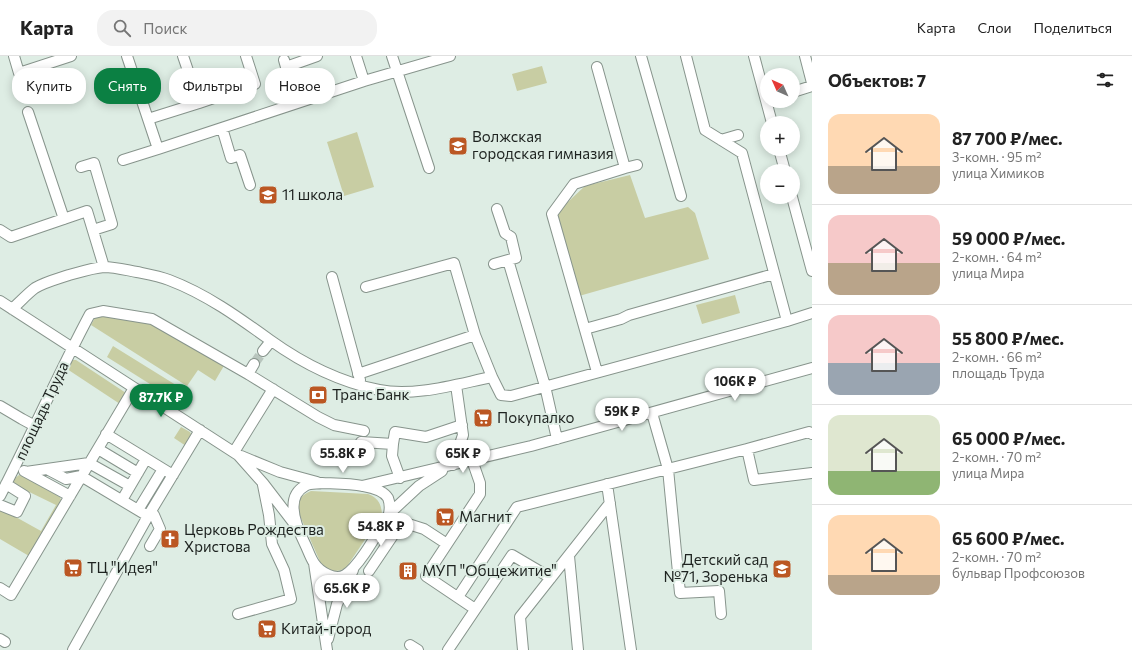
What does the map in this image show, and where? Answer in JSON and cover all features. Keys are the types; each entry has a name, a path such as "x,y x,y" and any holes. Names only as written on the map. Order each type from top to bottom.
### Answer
{"street":[{"path":"14,56 19,73 71,56"},
{"path":"127,56 158,149"},
{"path":"183,56 187,68"},
{"path":"246,56 250,68"},
{"path":"284,60 286,67 317,56"},
{"path":"356,56 364,81"},
{"path":"392,56 429,168"},
{"path":"122,160 364,81 450,56"},
{"path":"641,56 681,196"},
{"path":"686,56 705,130 742,152 787,321"},
{"path":"754,56 760,78"},
{"path":"805,56 812,83"},
{"path":"597,68 625,168"},
{"path":"800,90 812,86"},
{"path":"148,119 196,104"},
{"path":"28,112 64,219"},
{"path":"222,128 231,158 240,155 250,185"},
{"path":"721,140 738,135"},
{"path":"81,167 94,163 112,224 93,230"},
{"path":"597,372 552,214 574,184 637,165"},
{"path":"794,204 811,259 812,271"},
{"path":"494,264 516,258 511,237 505,233 497,209"},
{"path":"0,230 11,237 87,212 104,267"},
{"path":"508,260 545,386 557,439"},
{"path":"366,286 454,263 475,335 492,377 502,395 511,396 812,313"},
{"path":"12,309 34,289 42,284 85,270 104,267 132,271 168,280 192,290 227,309 271,341 320,369 336,377 362,385 380,390 404,392 436,389 492,377"},
{"path":"585,329 774,274"},
{"path":"332,277 362,385"},
{"path":"0,301 236,454 280,472 322,483 362,486 380,490 388,498 390,506 389,514"},
{"name":"площадь Труда","path":"0,496 16,466 72,347 90,314 104,311 152,319 248,374 318,417 334,424 364,431"},
{"path":"358,374 475,335"},
{"path":"263,351 271,341"},
{"path":"248,374 254,364"},
{"path":"362,486 557,439 812,368"},
{"path":"327,647 337,604 354,568 389,514 419,486 450,466 463,435 456,385"},
{"path":"0,588 11,595 134,388"},
{"path":"236,454 273,389"},
{"path":"0,406 35,426"},
{"path":"652,413 668,470 680,593 719,591 721,614"},
{"path":"400,478 392,456 395,432 426,437 462,425"},
{"path":"72,650 149,514 200,430"},
{"path":"458,597 517,507 668,470 809,432 812,434"},
{"path":"106,434 173,476"},
{"path":"361,442 393,444"},
{"path":"98,449 138,473"},
{"path":"747,449 754,480 812,473"},
{"path":"236,454 263,483 296,526 314,563 327,647"},
{"path":"122,500 146,459"},
{"path":"472,460 480,483 480,494 426,576 476,609"},
{"path":"26,472 89,463 130,486"},
{"path":"16,466 70,496"},
{"path":"47,469 66,479 81,476 138,510 154,515 160,528 150,546"},
{"path":"138,510 163,469"},
{"path":"238,614 292,599 284,570 272,544 269,515 263,483"},
{"path":"296,526 293,505 297,493 305,485 322,483"},
{"path":"0,505 17,512 25,496 6,484"},
{"path":"607,484 631,650"},
{"path":"523,650 520,617 610,503"},
{"path":"369,571 402,522 424,529 447,544"},
{"path":"448,650 512,555 551,578"},
{"path":"569,556 578,650"},
{"path":"314,563 324,573 334,577 343,576 354,568"}],"green space":[{"path":"542,66 547,83 517,91 512,74"},
{"path":"357,132 374,187 344,196 327,142"},
{"path":"630,175 645,218 688,207 695,213 709,259 579,296 555,214 585,186"},
{"path":"735,295 740,313 702,324 696,305"},
{"path":"103,314 152,322 225,364 215,381 198,370 187,386 91,325 96,316"},
{"path":"113,346 184,390 177,401 107,357"},
{"path":"76,360 126,393 120,404 67,369 70,361"},
{"path":"181,427 190,432 192,436 186,446 174,438"},
{"path":"19,475 60,497 61,500 29,556 0,539 0,510 5,511 41,531 56,505 17,486 14,479"},
{"path":"311,491 368,494 377,499 380,504 382,514 346,568 342,570 333,571 327,569 321,564 297,509 301,498"}],"tunnel":[{"path":"254,364 263,351"}],"place":[{"name":"Волжская городская гимназия","path":"458,146"},
{"name":"11 школа","path":"268,195"},
{"name":"Транс Банк","path":"318,395"},
{"name":"Покупалко","path":"483,418"},
{"name":"Магнит","path":"445,517"},
{"name":"Церковь Рождества Христова","path":"170,539"},
{"name":"ТЦ \"Идея\"","path":"73,568"},
{"name":"Детский сад №71, Зоренька","path":"782,569"},
{"name":"МУП \"Общежитие\"","path":"408,571"},
{"name":"Китай-город","path":"267,629"}]}
